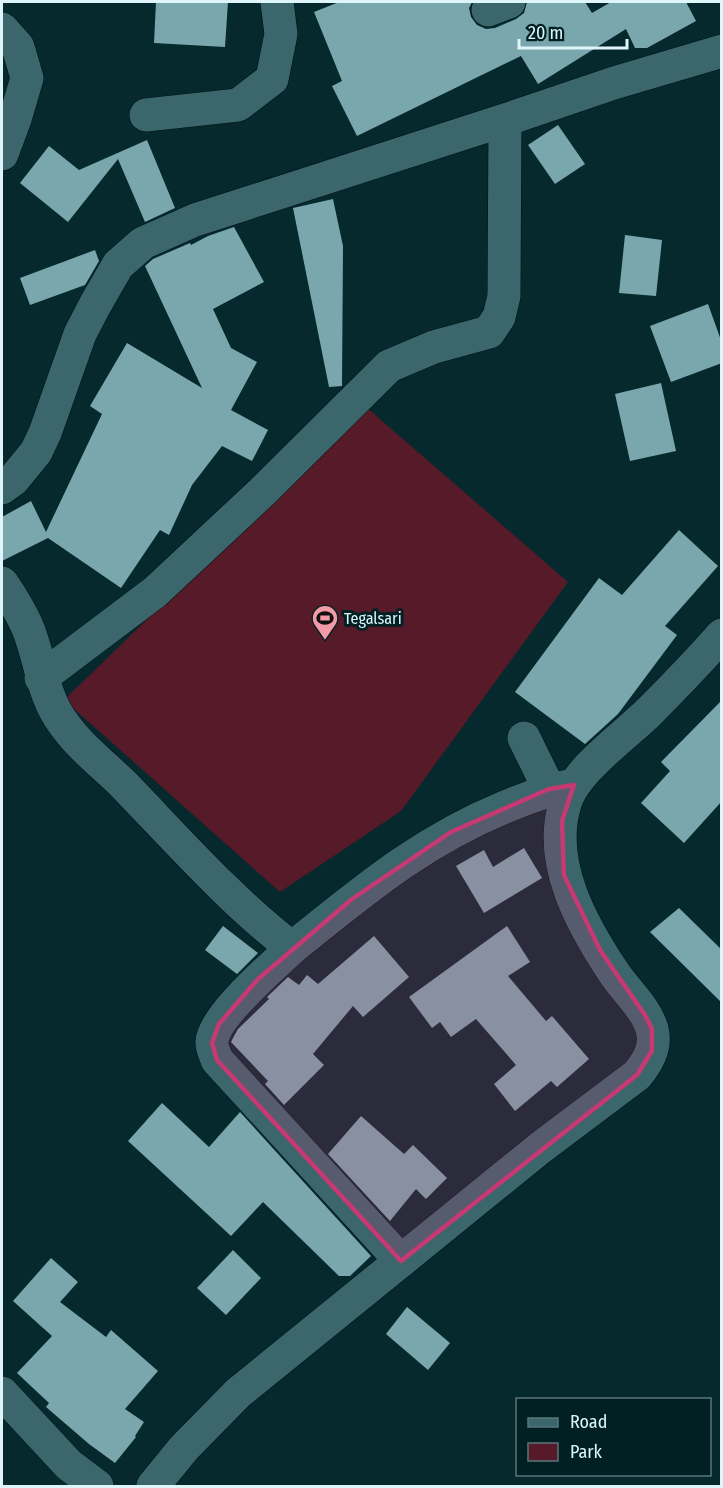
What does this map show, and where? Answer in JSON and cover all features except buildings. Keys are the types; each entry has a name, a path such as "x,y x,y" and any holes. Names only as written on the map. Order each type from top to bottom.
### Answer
{"street":[{"path":"146,115 238,105 272,79 281,34 277,2"},
{"path":"2,28 18,47 27,78 2,154"},
{"path":"2,488 13,480 36,452 80,334 118,265 143,243 195,220 645,73 722,51"},
{"path":"41,678 155,592 262,492 389,366 434,347 489,332 499,317 504,296 505,120"},
{"path":"2,583 27,627 41,678 57,714 88,753 124,786 181,846 253,916 292,948"},
{"path":"401,1261 217,1060 212,1043 219,1024 258,979 292,948 406,859 459,828 561,787 591,766 650,711 722,634"},
{"path":"153,1486 184,1448 238,1393 540,1148 637,1075 652,1051 652,1029 645,1015 614,974 600,950 585,923 564,875 561,829 565,803 561,787 524,738"},
{"path":"2,1393 69,1465 97,1486"}],"highlighted area":[{"path":"574,785 562,821 564,875 600,950 645,1015 652,1029 652,1051 637,1075 401,1261 217,1060 212,1043 219,1024 258,979 352,899 451,832 549,789"}],"green space":[{"name":"Tegalsari","path":"366,407 568,582 401,811 280,892 64,700"}],"place":[{"name":"Tegalsari","path":"325,641"}]}
